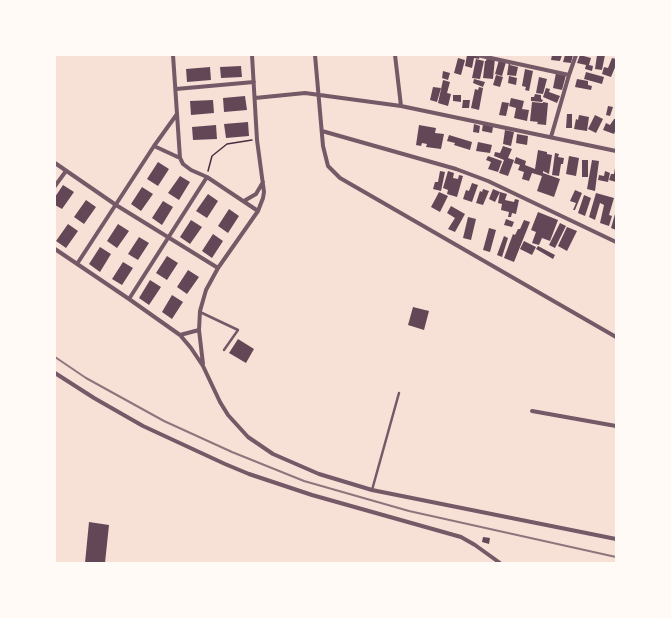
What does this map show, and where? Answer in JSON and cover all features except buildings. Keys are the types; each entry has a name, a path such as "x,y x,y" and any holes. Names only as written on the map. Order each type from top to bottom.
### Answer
{"street":[{"path":"173,55 180,158 183,164 191,170 207,177 258,211"},
{"path":"203,366 199,330 200,311 206,290 218,268 258,211 264,198 257,140 252,55"},
{"path":"315,55 323,146 328,166 340,178 616,337"},
{"path":"395,55 401,106"},
{"path":"477,55 569,75"},
{"path":"551,137 576,55"},
{"path":"176,89 254,82"},
{"path":"255,98 305,93 401,106 616,151"},
{"path":"77,264 154,146 177,114"},
{"path":"322,131 456,169 488,181 616,242"},
{"path":"154,146 180,158"},
{"path":"55,163 116,205 218,268"},
{"path":"55,186 66,171"},
{"path":"129,299 207,177"},
{"path":"244,201 256,194 263,182"},
{"path":"55,249 180,335 203,366 220,402 228,415 248,437 258,445 285,460 307,470 372,490 616,539"},
{"path":"180,335 199,330"},
{"path":"55,373 94,398 143,426 225,464 249,474 312,495 461,537 500,563"},
{"path":"532,411 616,426"}],"lane":[{"path":"200,311 238,330 224,350"},
{"path":"372,490 398,393"}],"path":[{"path":"207,177 212,156 227,144 257,140"}],"railway":[{"path":"55,357 86,378 164,421 232,452 304,481 409,511 616,557"}]}
